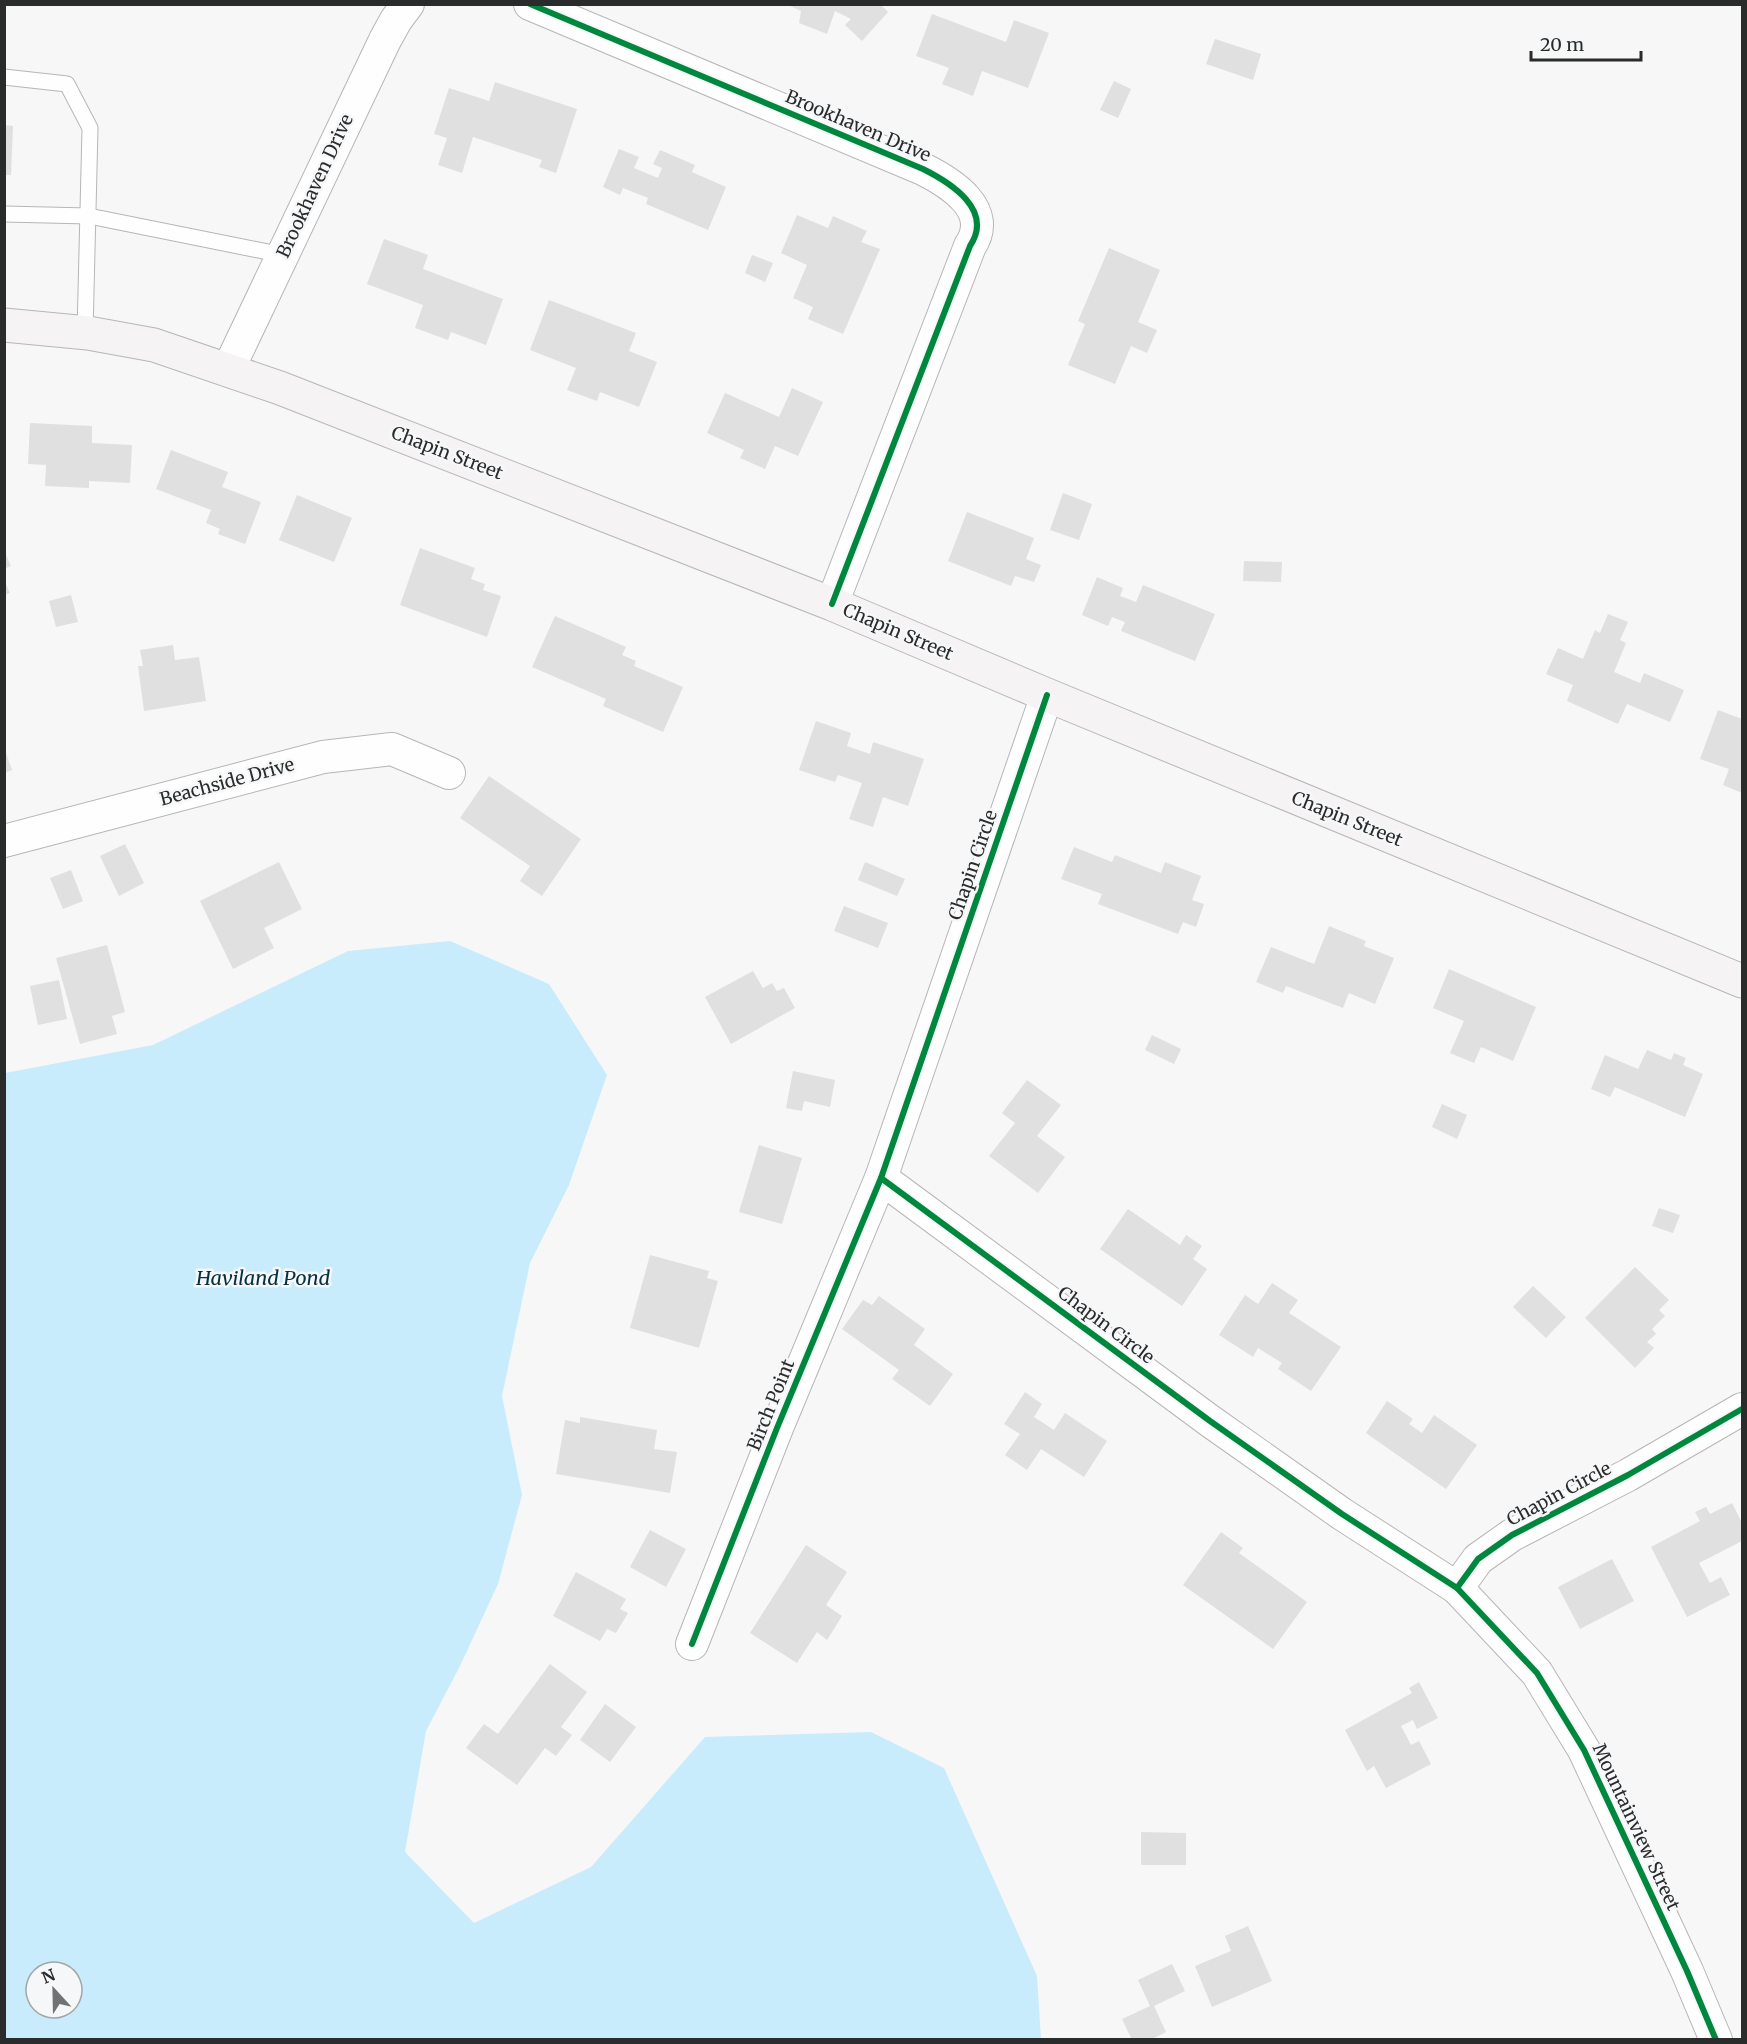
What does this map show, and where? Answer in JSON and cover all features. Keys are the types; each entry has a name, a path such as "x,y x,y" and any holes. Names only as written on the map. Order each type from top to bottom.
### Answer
{"main road":[{"name":"Chapin Street","path":"4,325 85,333 154,345 280,388 832,604 1047,695 1743,981"}],"street":[{"name":"Brookhaven Drive","path":"228,370 385,40 408,4"},
{"name":"Brookhaven Drive","path":"530,4 922,169 947,182 970,203 977,225 976,236 970,246 832,604"},
{"name":"Chapin Circle","path":"1047,695 881,1178 1210,1421 1342,1514 1456,1588 1478,1559 1512,1535 1628,1475 1743,1409"},
{"name":"Beachside Drive","path":"4,841 323,757 392,749 449,773"},
{"name":"Birch Point","path":"692,1644 777,1428 881,1178"},
{"name":"Mountainview Street","path":"1456,1588 1537,1674 1584,1750 1687,1971 1716,2040"}],"lane":[{"path":"4,77 67,84 90,128 85,333"},
{"path":"4,214 89,216 283,255"}],"water":[{"name":"Haviland Pond","path":"450,941 549,984 607,1075 569,1185 530,1263 502,1396 522,1495 498,1584 460,1666 426,1731 405,1852 474,1923 591,1867 705,1737 871,1732 944,1768 1037,1976 1041,2039 5,2039 5,1073 153,1045 348,951"}],"building":[{"path":"786,4 880,4 888,12 862,41 845,25 851,19 835,11 827,34 799,23 801,11"},
{"path":"932,14 1006,42 1014,20 1049,33 1028,88 982,71 973,96 942,84 949,68 916,56"},
{"path":"1215,39 1261,54 1253,80 1206,64"},
{"path":"1114,81 1131,89 1118,118 1100,110"},
{"path":"495,82 577,109 556,173 539,167 542,160 473,137 462,173 438,165 447,138 434,134 449,88 489,101"},
{"path":"4,125 13,126 11,175 4,175"},
{"path":"619,149 639,157 634,168 658,178 662,168 653,164 660,150 695,165 692,172 726,187 708,230 646,204 648,198 623,188 620,195 603,187"},
{"path":"797,215 828,228 833,216 867,231 861,242 880,249 843,334 808,319 813,307 793,298 807,265 781,253"},
{"path":"384,239 428,255 423,269 503,299 486,345 451,332 448,340 415,328 423,305 367,284"},
{"path":"1109,248 1160,270 1138,322 1157,330 1147,353 1131,346 1115,384 1068,365 1085,324 1078,321"},
{"path":"752,255 773,263 765,282 745,273"},
{"path":"549,300 636,333 629,351 657,362 639,407 600,392 597,401 567,390 576,368 530,350"},
{"path":"792,388 823,402 798,456 775,446 765,469 740,458 744,450 707,433 725,393 779,417"},
{"path":"30,423 92,426 92,443 132,445 130,483 89,481 89,488 45,486 46,465 28,464"},
{"path":"171,450 228,472 222,487 261,502 245,544 218,534 220,529 206,523 211,510 156,489"},
{"path":"1063,493 1092,504 1079,540 1050,530"},
{"path":"297,495 352,518 334,562 279,540"},
{"path":"967,512 1034,538 1026,559 1041,565 1034,582 1015,576 1011,586 948,561"},
{"path":"420,548 475,568 471,579 485,584 483,590 501,596 487,637 400,605"},
{"path":"4,550 11,566 4,569"},
{"path":"1244,561 1282,562 1281,582 1243,581"},
{"path":"1097,577 1123,588 1120,596 1136,602 1143,585 1215,614 1195,661 1121,631 1125,622 1112,617 1108,626 1082,615"},
{"path":"4,580 10,593 4,595"},
{"path":"71,595 78,622 56,627 49,601"},
{"path":"1608,614 1628,622 1620,640 1626,643 1614,672 1640,683 1644,673 1684,690 1670,722 1627,704 1618,724 1567,701 1573,685 1546,674 1558,648 1583,659 1595,630 1600,633"},
{"path":"555,616 626,647 622,655 636,661 634,666 683,687 663,732 603,706 606,699 532,667"},
{"path":"173,645 175,660 199,657 206,701 144,711 138,666 143,666 140,650"},
{"path":"1718,710 1742,719 1742,793 1723,785 1729,769 1700,759"},
{"path":"816,721 851,733 847,746 870,754 873,742 924,759 908,806 883,797 873,827 849,819 862,783 838,775 835,782 799,770"},
{"path":"4,747 12,770 4,773"},
{"path":"489,776 581,839 542,896 520,881 530,866 460,818"},
{"path":"125,844 144,883 119,896 100,856"},
{"path":"1074,847 1112,862 1115,855 1161,873 1165,862 1201,876 1192,900 1204,904 1196,927 1183,922 1178,934 1098,904 1102,894 1061,879"},
{"path":"279,862 302,909 264,928 274,948 233,969 200,901"},
{"path":"865,862 905,879 897,896 858,880"},
{"path":"71,870 83,901 63,909 50,878"},
{"path":"844,906 888,923 878,948 834,931"},
{"path":"1329,926 1366,941 1364,946 1394,958 1375,1004 1349,993 1343,1008 1286,986 1283,993 1256,982 1271,947 1314,964"},
{"path":"107,945 125,1012 112,1016 117,1034 80,1044 56,958"},
{"path":"1449,969 1536,1007 1513,1061 1481,1047 1474,1063 1450,1053 1464,1021 1433,1008"},
{"path":"753,971 763,988 772,983 777,991 784,988 795,1008 731,1044 705,997"},
{"path":"59,980 67,1019 38,1025 30,986"},
{"path":"1152,1035 1181,1049 1174,1064 1145,1050"},
{"path":"1647,1050 1671,1060 1674,1053 1686,1058 1683,1065 1703,1074 1685,1117 1615,1087 1610,1097 1591,1089 1605,1055 1638,1069"},
{"path":"793,1071 835,1080 830,1107 804,1101 802,1111 786,1108"},
{"path":"1027,1080 1061,1105 1037,1136 1065,1157 1038,1193 989,1156 1015,1123 1002,1113"},
{"path":"1442,1104 1467,1115 1457,1139 1432,1127"},
{"path":"759,1145 802,1158 782,1224 739,1212"},
{"path":"1659,1208 1680,1215 1673,1233 1652,1226"},
{"path":"1128,1209 1180,1245 1186,1235 1202,1246 1193,1259 1207,1269 1182,1306 1100,1249"},
{"path":"650,1255 709,1271 707,1278 718,1281 699,1348 630,1328"},
{"path":"1635,1267 1669,1300 1659,1310 1665,1316 1652,1329 1656,1334 1647,1342 1654,1348 1635,1368 1585,1318"},
{"path":"1272,1283 1298,1300 1289,1313 1341,1347 1311,1391 1278,1369 1282,1363 1258,1348 1253,1357 1219,1335 1245,1295 1258,1304"},
{"path":"1533,1286 1566,1317 1546,1338 1513,1307"},
{"path":"879,1296 925,1329 914,1345 953,1374 930,1406 892,1379 899,1370 842,1329 863,1300 872,1305"},
{"path":"1025,1392 1042,1404 1034,1417 1054,1430 1065,1413 1107,1441 1084,1477 1041,1449 1027,1470 1005,1455 1020,1434 1004,1424"},
{"path":"1387,1401 1413,1419 1409,1424 1422,1433 1434,1415 1477,1445 1446,1489 1366,1433"},
{"path":"580,1417 657,1430 654,1449 677,1452 670,1493 556,1474 565,1420 580,1423"},
{"path":"1732,1503 1742,1523 1742,1541 1699,1563 1710,1583 1721,1577 1730,1595 1687,1617 1651,1547 1700,1521 1695,1512 1706,1507 1710,1514"},
{"path":"650,1530 686,1549 666,1587 630,1567"},
{"path":"1221,1532 1243,1548 1239,1553 1307,1602 1273,1649 1183,1585"},
{"path":"806,1545 847,1572 826,1605 842,1616 827,1640 817,1632 797,1663 750,1633"},
{"path":"1612,1559 1634,1601 1580,1629 1558,1587"},
{"path":"576,1572 626,1599 620,1609 628,1613 616,1633 607,1629 600,1641 553,1616"},
{"path":"550,1664 587,1692 561,1727 572,1735 556,1756 545,1748 517,1785 466,1748 484,1724 498,1734"},
{"path":"1419,1682 1438,1718 1417,1729 1413,1720 1401,1726 1411,1745 1419,1741 1431,1764 1386,1788 1374,1766 1367,1771 1345,1730 1412,1693 1409,1688"},
{"path":"605,1704 636,1727 610,1762 580,1740"},
{"path":"1141,1832 1186,1833 1186,1865 1141,1865"},
{"path":"1248,1926 1272,1981 1212,2007 1195,1966 1231,1951 1225,1936"},
{"path":"1172,1964 1185,1991 1154,2006 1166,2032 1150,2040 1132,2040 1122,2019 1150,2006 1138,1980"}],"cycle path":[{"path":"530,4 923,169 957,190 973,210 977,221 976,233 832,604"},
{"path":"1047,695 881,1178 1210,1421 1342,1514 1457,1588 1478,1559 1512,1535 1628,1475 1742,1409"},
{"path":"692,1644 777,1428 881,1178"},
{"path":"1457,1588 1537,1673 1584,1750 1687,1971 1716,2040"}]}
